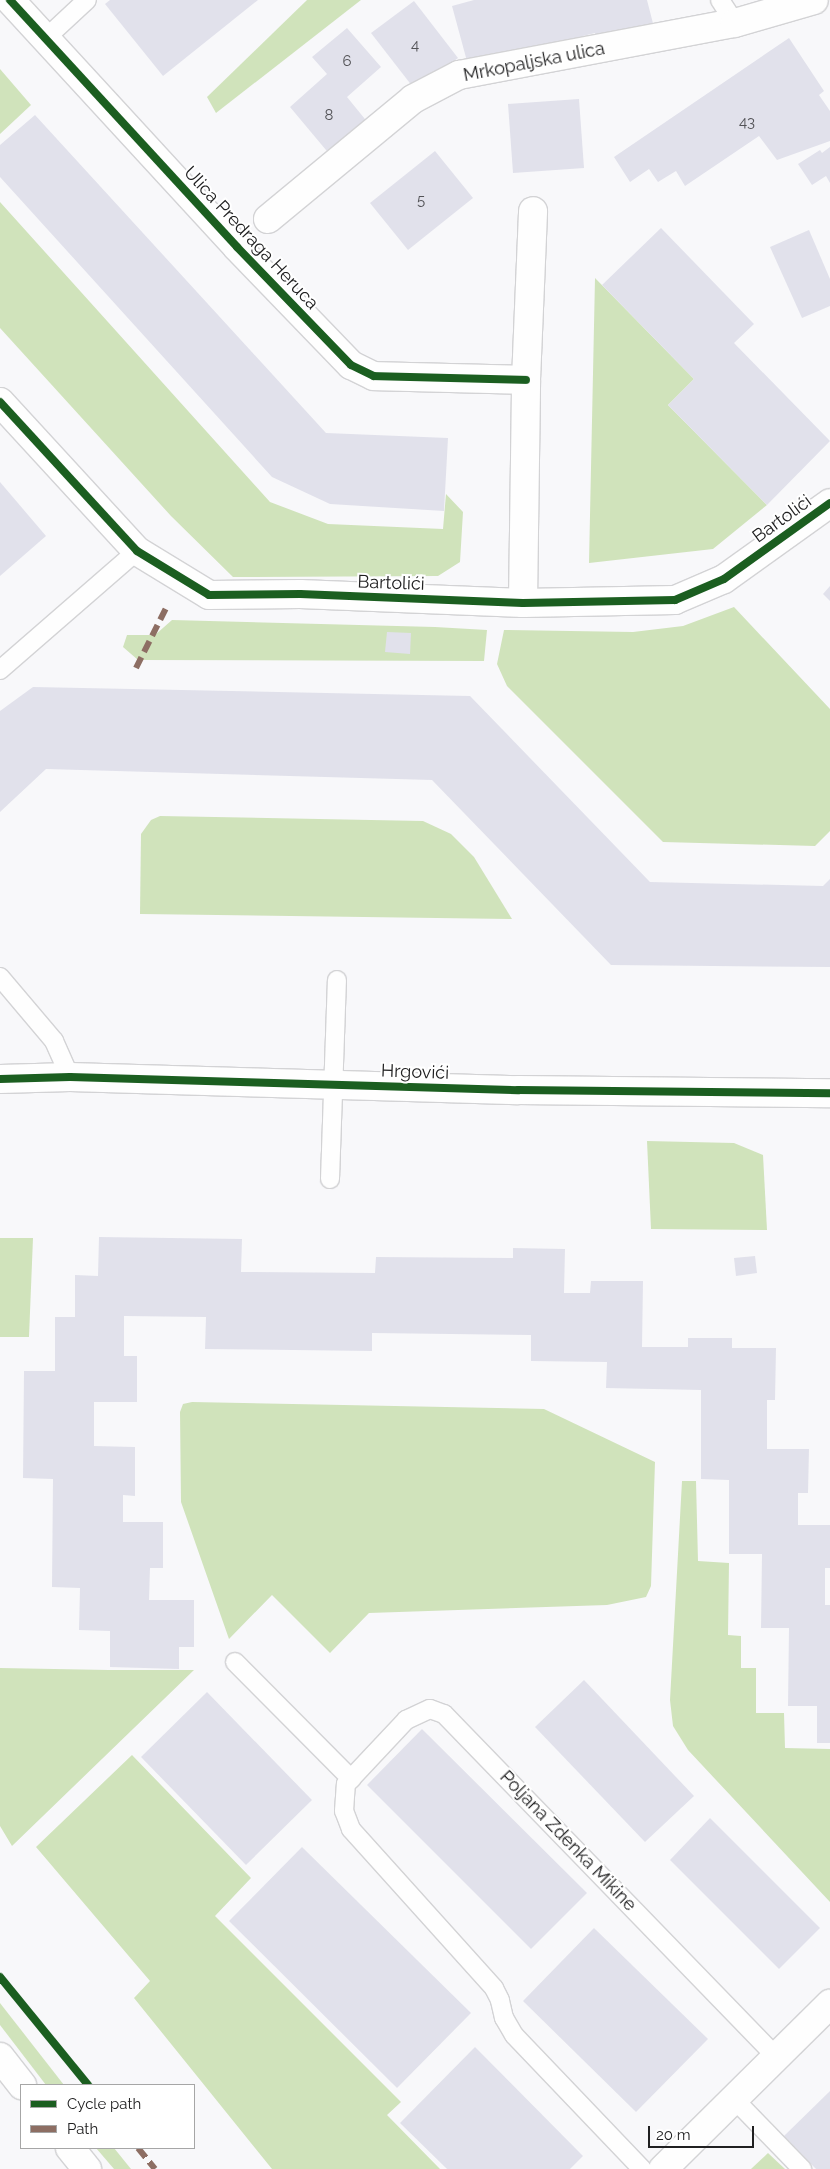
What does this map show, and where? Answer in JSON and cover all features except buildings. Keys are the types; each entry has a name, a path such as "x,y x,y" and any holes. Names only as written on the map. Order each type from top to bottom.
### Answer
{"street":[{"name":"Ulica Predraga Heruca","path":"10,0 237,248 351,365 374,376 526,380"},
{"name":"Mrkopaljska ulica","path":"268,219 413,98 459,76 735,23 814,0"},
{"path":"827,0 830,4"},
{"path":"522,603 526,380 533,211"},
{"name":"Bartolići","path":"0,402 137,551 209,595 300,594 522,603 676,600 724,580 830,502"},
{"name":"Hrgovići","path":"0,1079 70,1077 518,1090 830,1093"},
{"path":"663,2169 830,2004"},
{"path":"0,2058 21,2084"},
{"path":"71,2149 87,2169"}],"lane":[{"path":"45,39 87,0"},
{"path":"720,0 735,23"},
{"path":"0,670 137,551"},
{"path":"0,976 54,1041 70,1077"},
{"path":"330,1179 337,980"},
{"path":"235,1662 351,1779"},
{"name":"Poljana Zdenka Mikine","path":"642,2169 514,2034 504,2018 500,2000 494,1988 351,1829 344,1799 346,1784 406,1720 430,1709 444,1714 776,2056"},
{"path":"734,2098 802,2169"}],"green space":[{"path":"307,0 361,0 216,113 207,97"},
{"path":"0,69 31,105 0,134"},
{"path":"0,202 270,502 328,524 443,529 446,494 463,512 460,562 438,576 233,577 171,516 0,328"},
{"path":"595,278 694,379 668,405 767,505 713,549 589,563"},
{"path":"734,607 830,709 830,831 815,846 663,842 507,686 497,664 504,630 633,632 683,626"},
{"path":"172,620 487,630 484,661 138,660 123,647 127,635 155,635"},
{"path":"160,816 423,821 451,834 474,857 512,919 140,914 141,834 151,820"},
{"path":"647,1141 734,1143 763,1155 767,1230 651,1229"},
{"path":"0,1238 33,1238 29,1337 0,1337"},
{"path":"192,1402 544,1409 655,1462 651,1586 646,1597 607,1605 369,1613 330,1653 272,1595 229,1639 181,1502 180,1412 183,1404"},
{"path":"682,1481 696,1481 698,1561 729,1563 728,1635 741,1636 741,1668 756,1668 756,1713 784,1713 785,1748 830,1749 830,1902 688,1750 673,1726 670,1700"},
{"path":"0,1668 194,1670 12,1846 0,1826"},
{"path":"132,1755 251,1878 215,1916 401,2102 387,2115 440,2169 272,2169 134,1998 150,1981 36,1847"},
{"path":"0,2003 63,2084 45,2084 0,2025"},
{"path":"97,2149 115,2149 131,2169 114,2169"},
{"path":"768,2153 785,2169 751,2169"}],"marked path":[{"path":"136,668 167,606"},
{"path":"139,2149 155,2169"}],"cycle path":[{"path":"10,0 237,247 351,365 374,376 526,380"},
{"path":"0,402 137,551 209,595 300,594 523,603 675,600 724,579 830,503"},
{"path":"0,1079 70,1077 518,1090 830,1093"},
{"path":"0,1977 87,2084"}]}
